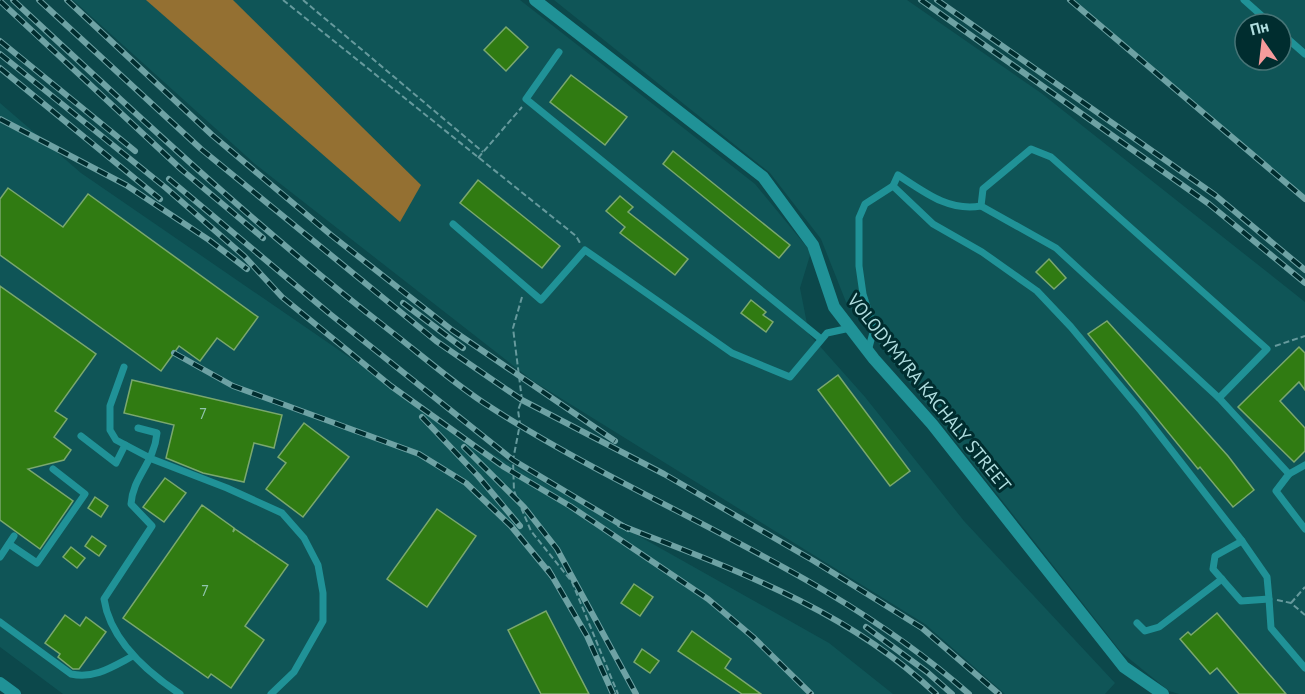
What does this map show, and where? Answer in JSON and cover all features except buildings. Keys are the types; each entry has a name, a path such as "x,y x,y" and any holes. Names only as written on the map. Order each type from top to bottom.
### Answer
{"street":[{"name":"VOLODYMYRA KACHALY STREET","path":"535,0 763,177 813,246 834,307 850,328 932,424 1124,667 1163,694"},
{"path":"0,683 15,694"}],"lane":[{"path":"1244,0 1258,12"},
{"path":"1293,44 1305,54"},
{"path":"559,52 526,99 821,339"},
{"path":"981,206 983,189 1031,149 1051,157 1267,349 1219,398"},
{"path":"868,351 874,329 863,294 859,266 859,218 865,204 892,186 898,175 936,200 965,209 981,206 1056,248 1219,398 1289,474"},
{"path":"892,186 933,224 982,252 1037,291 1071,327 1134,403 1242,541 1267,577 1271,628 1305,668"},
{"path":"453,224 541,300 585,250 732,353 789,377 827,333 850,328"},
{"path":"124,367 110,406 110,430 116,440 152,459 282,513 304,538 318,566 323,593 323,621 294,672 272,694"},
{"path":"138,428 157,433 152,459 132,489 131,504 152,526 104,599 110,621 133,656 180,694"},
{"path":"81,436 116,463 125,445"},
{"path":"1305,465 1289,474 1276,491 1305,528"},
{"path":"9,544 37,563 85,494 53,469"},
{"path":"0,557 14,536"},
{"path":"1242,541 1215,556 1213,569 1241,601 1269,599"},
{"path":"1137,623 1145,631 1160,627 1222,579"},
{"path":"0,622 70,674 81,676 101,674 133,656"}],"path":[{"path":"283,0 576,236 585,250"},
{"path":"303,0 483,152"},
{"path":"478,158 503,126 519,112 526,99"},
{"path":"525,286 513,328 522,400 518,410 520,424 513,460 514,491 531,531 572,582 618,694"},
{"path":"1267,349 1305,336"},
{"path":"1291,603 1305,587"},
{"path":"1269,599 1291,603 1305,615"}],"shaded area":[{"path":"73,0 520,0 755,184 811,252 800,288 809,334 865,397 964,521 1115,683 1105,694 1005,694 925,624 533,381 255,164"},
{"path":"146,0 233,0 421,185 400,222"},
{"path":"554,0 907,0 1041,93 1305,302 1305,694 1179,694 1169,691 1121,652 846,302 821,239 770,173"},
{"path":"1075,0 1305,0 1305,198 1190,101"},
{"path":"0,103 81,173 477,445 829,643 893,694 63,694 0,647"}],"railway":[{"path":"13,0 244,211 340,291 472,395 544,440 794,573 855,609 914,649 969,694"},
{"path":"39,0 201,149 436,341 522,400 664,474 814,561 922,628 999,694"},
{"path":"67,0 212,135 331,235 452,330 615,441"},
{"path":"921,0 1209,204 1305,283"},
{"path":"937,0 1215,195 1305,270"},
{"path":"1070,0 1305,199"},
{"path":"0,1 182,170 263,238"},
{"path":"0,41 135,151"},
{"path":"0,54 166,188 244,256 282,297 391,386 504,467 570,506 708,599 753,637 811,694"},
{"path":"0,68 160,199"},
{"path":"0,119 126,185 209,240 247,269"},
{"path":"169,179 330,314 513,460 628,529"},
{"path":"403,303 463,348"},
{"path":"174,353 233,386 419,454 466,483 511,526 552,576"},
{"path":"422,417 478,476 520,526"},
{"path":"464,447 524,507 557,549 636,694"},
{"path":"620,525 746,575 787,594 865,638 901,664 936,694"},
{"path":"548,569 587,636 613,694"},
{"path":"866,627 927,672 952,694"}]}
